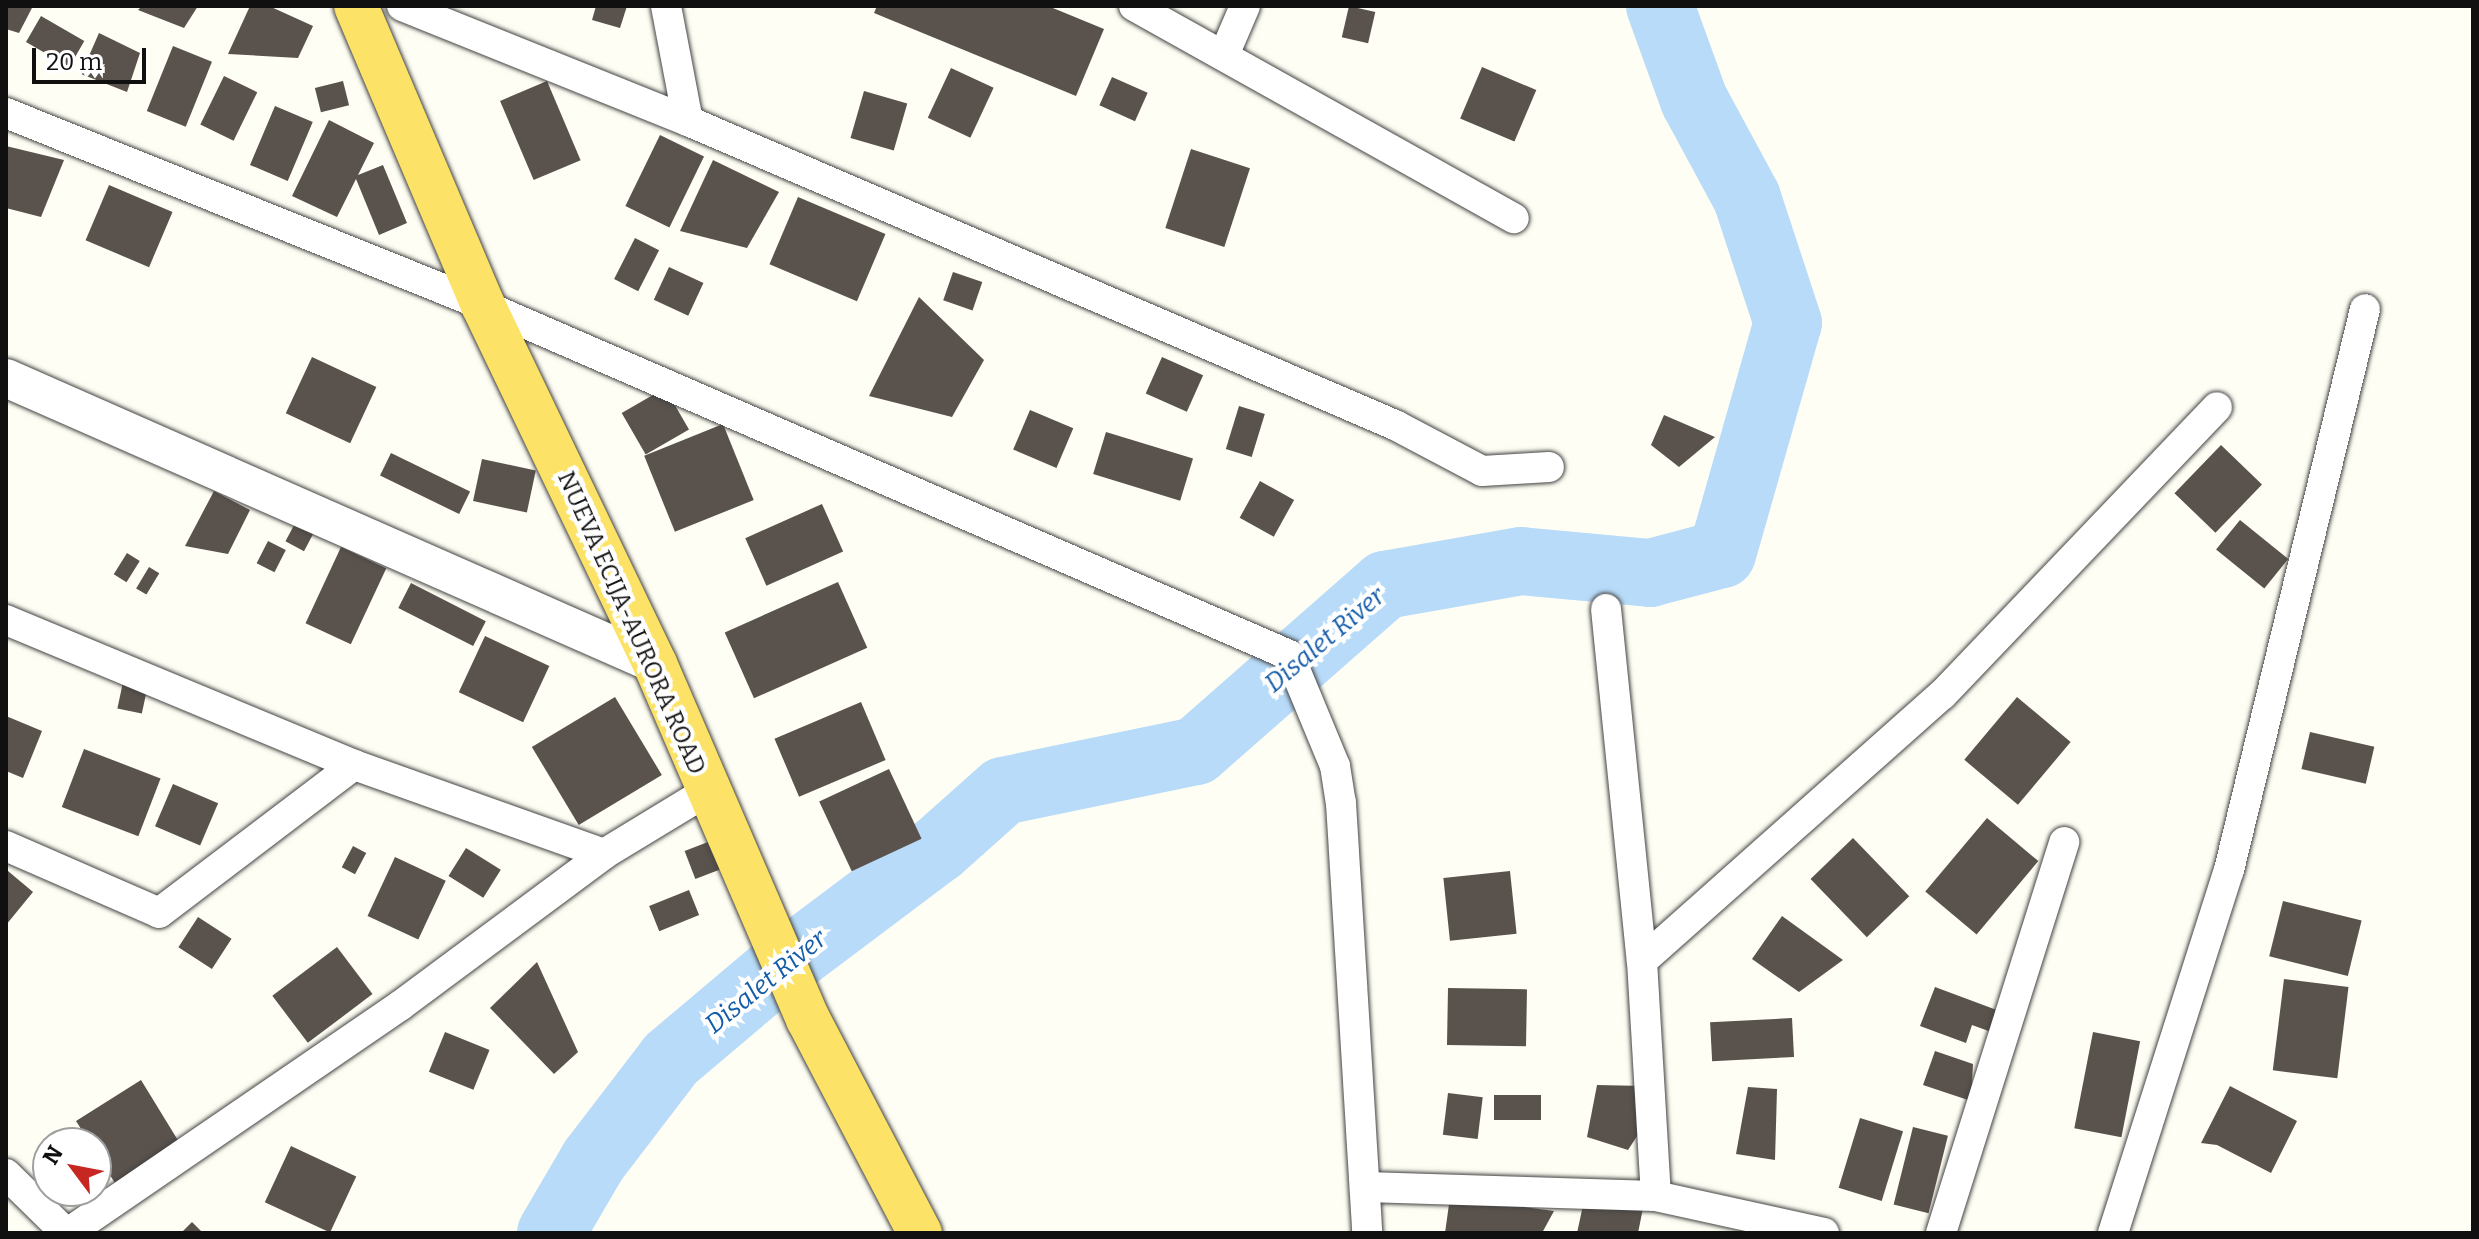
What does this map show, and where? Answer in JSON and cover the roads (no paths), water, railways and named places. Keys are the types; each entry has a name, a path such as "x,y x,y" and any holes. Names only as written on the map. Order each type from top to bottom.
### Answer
{"main road":[{"name":"NUEVA ECIJA-AURORA ROAD","path":"356,6 483,305 655,664 706,792 808,1019 920,1233"}],"street":[{"path":"402,6 688,121 1395,425 1482,471 1549,467"},
{"path":"666,6 688,121"},
{"path":"1134,6 1514,218"},
{"path":"1224,55 1245,6"},
{"path":"6,113 483,305 1289,655 1335,766 1367,1233"},
{"path":"2113,1233 2229,870 2365,309"},
{"path":"9,388 655,664"},
{"path":"1642,961 1942,695 2217,407"},
{"path":"1606,609 1642,961 1656,1196"},
{"path":"6,620 354,765 604,854"},
{"path":"6,846 159,913 354,765"},
{"path":"6,1174 67,1233 401,1005 604,854 706,792"},
{"path":"1941,1233 2064,842"},
{"path":"1365,1187 1656,1196 1824,1233"}],"waterway":[{"name":"Disalet River","path":"551,1233 593,1161 671,1059 774,972 938,849 1003,791 1196,751 1385,585 1521,561 1650,573 1722,554 1788,323 1747,198 1694,100 1660,6"}]}
